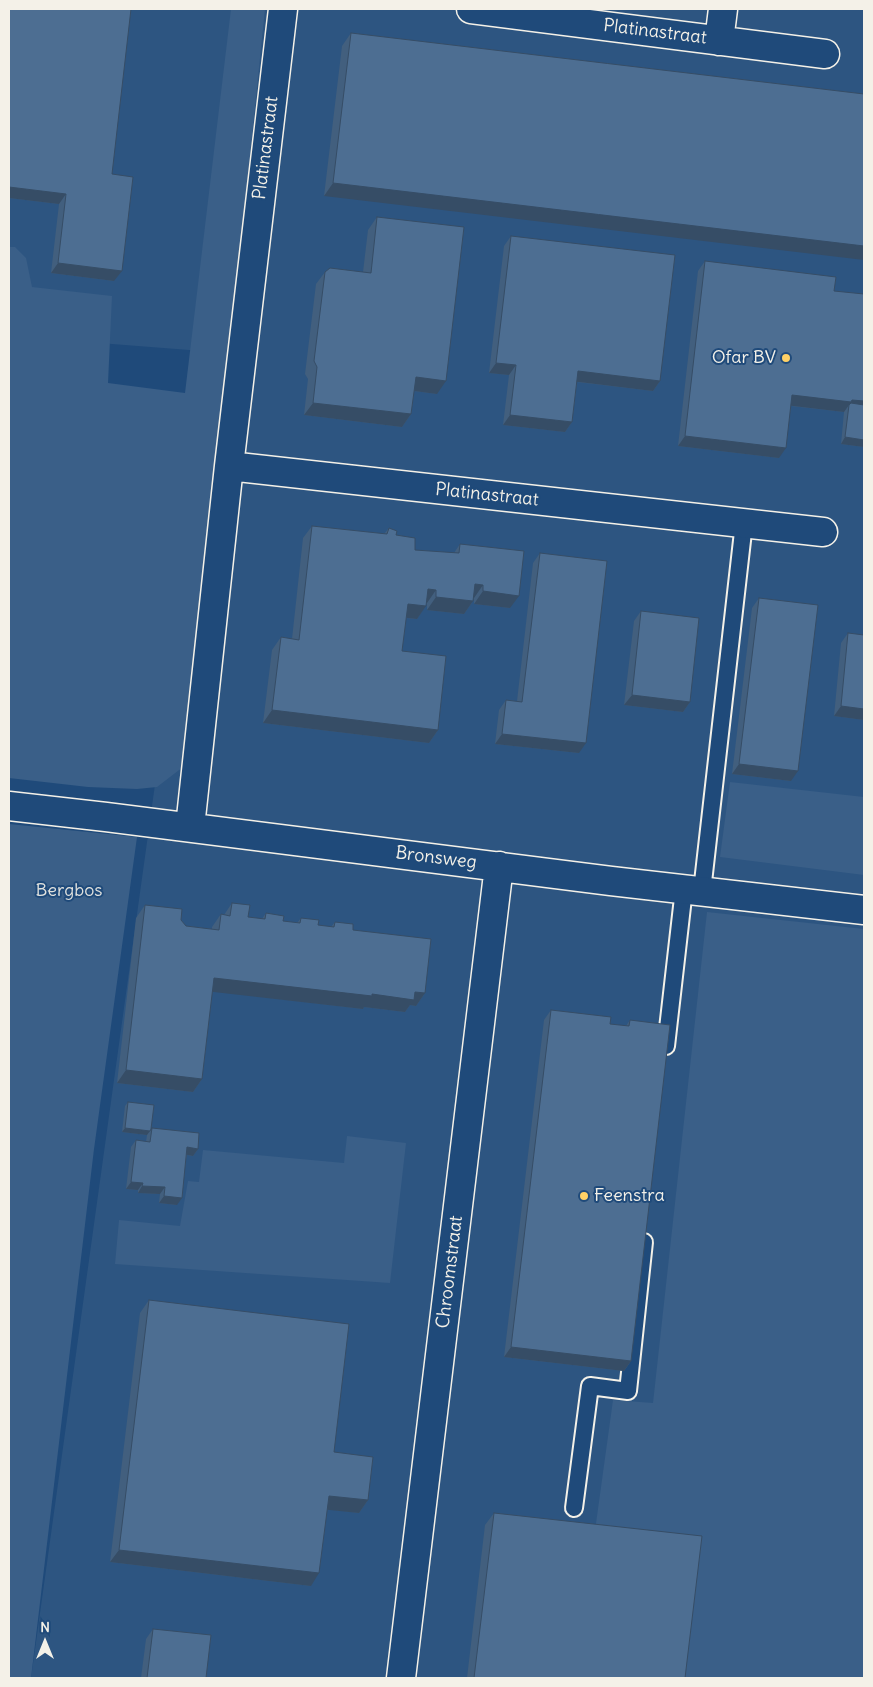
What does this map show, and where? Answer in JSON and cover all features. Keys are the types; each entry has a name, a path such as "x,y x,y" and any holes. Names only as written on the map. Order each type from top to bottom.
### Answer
{"street":[{"name":"Platinastraat","path":"190,828 283,9"},
{"name":"Platinastraat","path":"471,9 825,54"},
{"name":"Platinastraat","path":"719,41 723,9"},
{"name":"Platinastraat","path":"230,466 822,532"},
{"name":"Bronsweg","path":"9,806 864,910"},
{"name":"Chroomstraat","path":"401,1678 499,866"}],"lane":[{"path":"664,1066 693,890 744,524"},
{"path":"574,1508 590,1386 628,1391 646,1224"}],"shaded area":[{"path":"9,9 864,9 864,1678 31,1678 215,352 9,336"}],"green space":[{"path":"231,9 265,9 183,767 157,787 137,789 88,787 9,778 9,247 15,247 26,258 32,287 112,296 108,383 185,393"},
{"path":"730,782 864,797 864,875 720,857"},
{"name":"Bergbos","path":"9,824 137,837 94,1149 31,1678 9,1678"},
{"path":"707,912 864,929 864,1678 663,1678 594,1538 613,1400 653,1403"},
{"path":"347,1136 406,1143 390,1283 115,1264 119,1220 180,1226 188,1181 199,1182 203,1150 344,1163"}],"building":[{"path":"9,9 131,9 112,174 133,177 122,271 58,263 66,194 9,187"},
{"path":"351,33 864,94 864,246 333,183"},
{"path":"377,217 464,227 446,381 416,377 411,414 313,403 317,367 314,361 325,272 330,268 371,273"},
{"path":"511,236 675,255 660,381 578,371 572,422 510,415 516,365 496,363"},
{"path":"705,261 836,277 834,291 864,294 864,401 852,400 851,402 792,395 786,448 685,436"},
{"path":"851,403 864,405 864,440 845,437 849,405"},
{"path":"312,526 387,534 389,528 397,531 396,535 415,538 415,550 459,553 460,544 524,551 519,596 483,591 483,585 475,584 473,601 436,597 436,590 428,589 426,606 408,604 402,651 446,656 438,730 272,710 281,637 299,640"},
{"path":"540,553 607,561 586,743 502,734 506,700 522,702"},
{"path":"759,598 818,605 798,771 739,764"},
{"path":"641,611 699,618 690,702 632,695"},
{"path":"848,633 864,635 864,709 841,706"},
{"path":"232,903 250,905 248,917 265,919 266,913 284,916 283,921 300,923 301,918 319,920 318,925 334,927 335,922 353,924 353,930 431,939 425,993 415,992 414,1000 214,978 202,1079 126,1070 145,905 182,909 181,920 186,926 219,930 221,914 230,916"},
{"path":"551,1010 611,1017 610,1024 629,1026 630,1020 670,1025 631,1361 511,1347"},
{"path":"128,1102 154,1105 150,1131 125,1128"},
{"path":"152,1128 199,1133 198,1149 187,1147 182,1198 164,1196 165,1187 142,1186 143,1183 131,1182 136,1140 150,1142"},
{"path":"149,1300 349,1324 334,1452 373,1457 368,1500 329,1496 319,1573 119,1550"},
{"path":"494,1513 702,1536 685,1678 474,1678"},
{"path":"153,1629 211,1635 206,1678 147,1678"}],"place":[{"name":"Ofar BV","path":"786,358"},
{"name":"Feenstra","path":"584,1196"}]}
